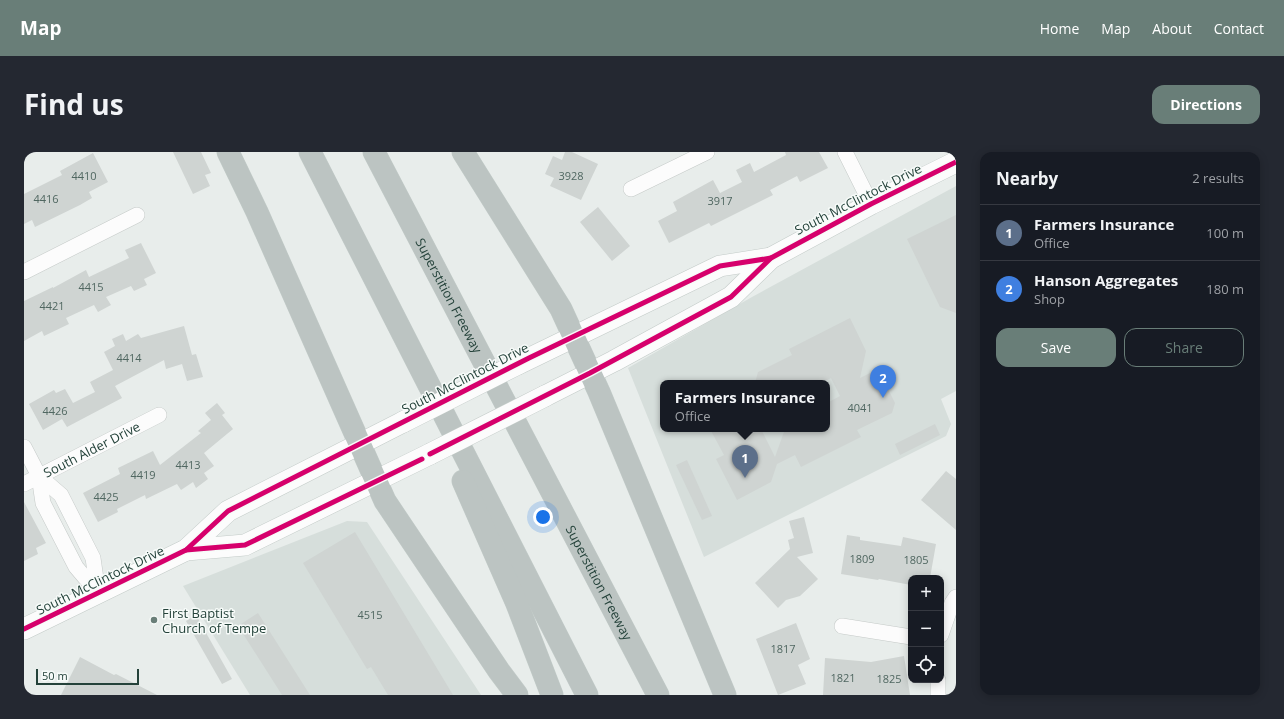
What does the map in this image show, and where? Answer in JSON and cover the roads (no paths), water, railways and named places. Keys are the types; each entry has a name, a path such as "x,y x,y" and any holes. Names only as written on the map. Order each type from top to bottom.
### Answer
{"highway":[{"path":"228,152 257,212 385,502 499,671 518,695"},
{"path":"310,152 587,695"},
{"name":"Superstition Freeway","path":"374,152 658,695"},
{"path":"463,152 561,309 574,336 724,695"},
{"path":"334,200 511,590 552,695"}],"main road":[{"name":"South McClintock Drive","path":"186,550 245,545 422,459 590,373 731,297 771,258 871,204 956,162"},
{"name":"South McClintock Drive","path":"24,629 186,550 228,511 529,358 720,266 771,258"}],"street":[{"path":"631,189 707,152"},
{"path":"845,152 871,204"},
{"path":"24,272 137,215"},
{"name":"South Alder Drive","path":"24,484 159,415"},
{"path":"24,447 39,476 43,503 76,567 98,593"},
{"path":"944,626 952,603 956,598"},
{"path":"842,626 908,637"},
{"path":"938,683 938,695"}],"place":[{"name":"Hanson Aggregates","path":"883,398"},
{"name":"Farmers Insurance","path":"745,478"},
{"name":"First Baptist Church of Tempe","path":"154,620"}]}
